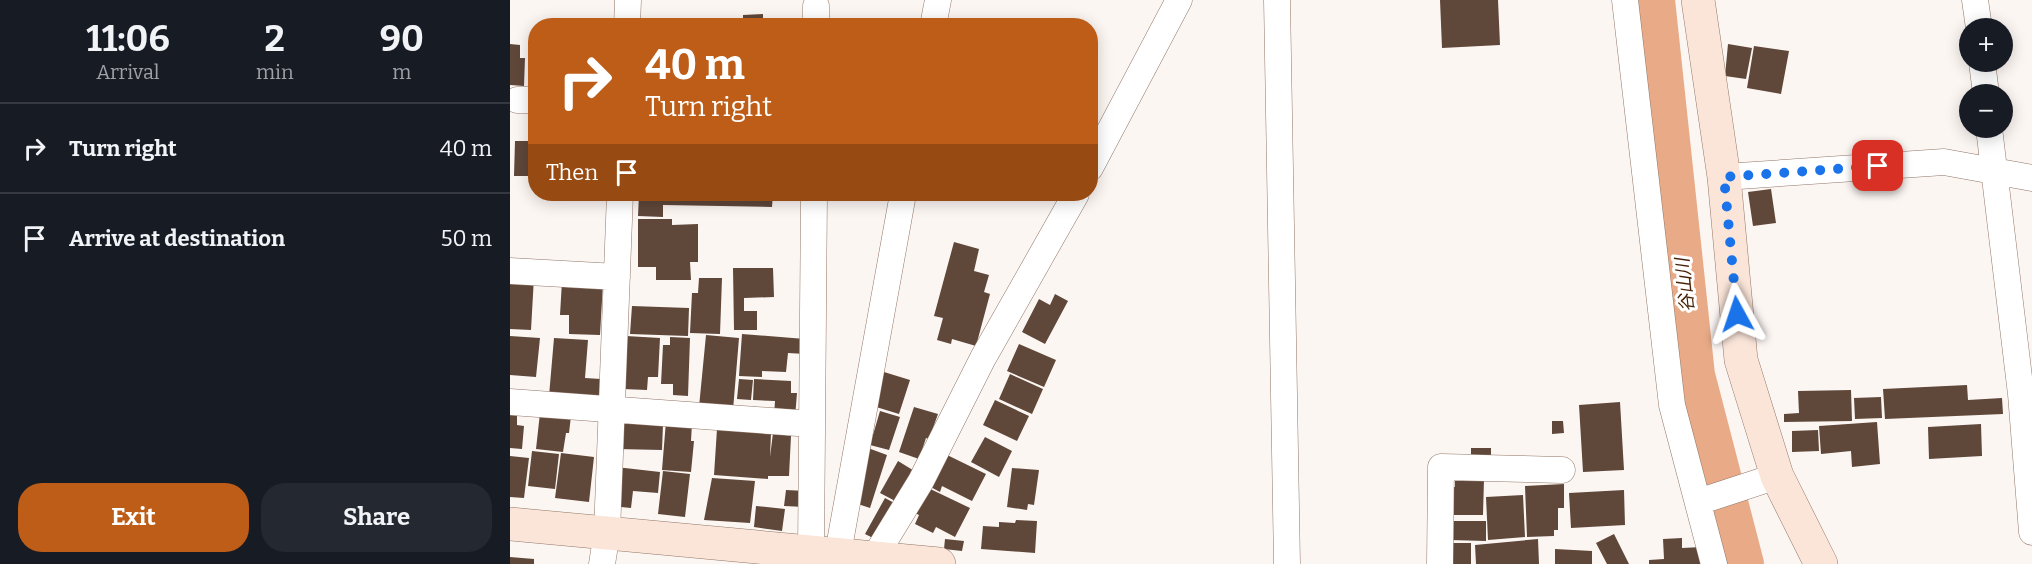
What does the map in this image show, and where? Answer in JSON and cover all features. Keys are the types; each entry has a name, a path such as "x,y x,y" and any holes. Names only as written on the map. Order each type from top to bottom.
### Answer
{"street":[{"path":"627,18 628,0"},
{"path":"935,18 938,0"},
{"path":"1098,153 1179,0"},
{"path":"1278,0 1287,564"},
{"path":"1625,0 1672,405 1714,564"},
{"path":"1698,0 1724,177 1741,360 1776,476 1821,564"},
{"path":"1976,0 1977,18"},
{"path":"1990,138 2021,394 2032,532"},
{"path":"1724,177 1944,162 2032,178"},
{"path":"602,564 607,532 620,201"},
{"path":"814,201 812,424 829,557"},
{"path":"829,557 902,201"},
{"path":"874,558 921,481 982,358 1072,201"},
{"path":"510,271 617,277"},
{"path":"510,402 812,424"},
{"path":"1440,564 1441,467 1562,470"},
{"path":"1699,502 1776,476"},
{"path":"510,524 607,532 829,557 874,558 939,564"}],"building":[{"path":"1440,0 1498,0 1500,45 1442,48"},
{"path":"763,14 763,18 743,18 743,15"},
{"path":"510,44 520,45 520,58 525,58 524,86 510,85"},
{"path":"1728,44 1752,48 1746,79 1725,76"},
{"path":"1754,46 1789,51 1781,94 1747,88"},
{"path":"515,141 528,141 528,176 514,176"},
{"path":"1771,189 1776,223 1753,226 1748,192"},
{"path":"639,201 772,201 772,207 663,205 663,217 638,216"},
{"path":"638,219 672,219 672,225 698,224 698,262 690,262 691,280 656,280 656,267 638,267"},
{"path":"954,242 979,249 974,271 989,275 984,292 990,294 976,346 952,339 951,344 937,340 943,318 934,316"},
{"path":"733,268 773,268 774,297 744,298 744,311 757,311 757,330 734,330"},
{"path":"510,275 534,277 531,330 510,329"},
{"path":"699,278 722,278 720,334 690,333 692,293 698,293"},
{"path":"562,281 603,283 600,335 569,334 569,315 560,315"},
{"path":"1055,294 1068,301 1045,344 1022,332 1039,299 1050,305"},
{"path":"632,306 689,308 688,336 630,334"},
{"path":"742,334 805,339 805,354 788,353 786,372 762,371 762,377 739,376"},
{"path":"706,335 739,338 733,410 699,407"},
{"path":"510,336 540,338 536,377 510,375"},
{"path":"626,336 660,338 658,377 648,377 647,390 623,389"},
{"path":"670,337 690,338 688,396 673,395 673,384 661,384 663,345 670,345"},
{"path":"554,338 588,340 585,378 601,379 599,400 549,396"},
{"path":"1019,344 1056,360 1044,387 1007,371"},
{"path":"884,372 910,380 899,414 873,406"},
{"path":"1010,374 1043,389 1032,414 999,399"},
{"path":"739,379 753,380 751,400 737,399"},
{"path":"754,379 791,381 791,393 797,393 795,418 774,416 775,401 753,400"},
{"path":"1967,385 1968,400 2002,398 2003,414 1885,419 1883,389"},
{"path":"1851,390 1852,421 1784,422 1784,414 1799,413 1798,391"},
{"path":"1881,397 1882,418 1855,419 1854,398"},
{"path":"995,400 1029,416 1017,441 983,425"},
{"path":"1620,402 1624,470 1583,472 1579,405"},
{"path":"914,407 938,414 919,459 899,452"},
{"path":"880,411 900,417 889,450 870,445"},
{"path":"540,413 571,416 563,452 536,449"},
{"path":"510,414 517,415 517,425 524,426 522,449 510,448"},
{"path":"618,418 663,424 662,450 617,449"},
{"path":"666,421 692,423 691,441 694,441 691,472 662,470"},
{"path":"1552,421 1563,421 1564,433 1552,434"},
{"path":"1877,422 1880,464 1852,467 1851,451 1821,454 1819,426"},
{"path":"1981,424 1982,456 1929,459 1928,427"},
{"path":"717,429 771,433 770,457 773,433 791,436 789,476 768,476 768,479 714,475"},
{"path":"1818,430 1819,451 1792,452 1792,431"},
{"path":"985,437 1012,451 999,477 971,462"},
{"path":"868,448 887,455 870,508 855,503"},
{"path":"1471,448 1491,448 1491,463 1471,463"},
{"path":"532,451 559,454 555,489 528,486"},
{"path":"941,452 986,474 972,501 942,486 940,492 925,484"},
{"path":"561,453 594,457 589,502 555,498"},
{"path":"510,456 529,458 524,498 510,497"},
{"path":"898,461 916,472 899,503 880,493"},
{"path":"616,467 660,472 658,493 633,491 631,508 611,506"},
{"path":"1012,468 1039,470 1034,505 1028,504 1027,510 1007,507"},
{"path":"663,471 690,474 685,517 658,514"},
{"path":"712,478 755,481 750,523 704,520"},
{"path":"1455,479 1484,479 1483,515 1448,515 1448,487 1455,487"},
{"path":"1564,484 1564,508 1558,508 1558,530 1554,530 1554,536 1527,537 1525,486"},
{"path":"924,486 970,508 955,537 936,527 933,533 915,524 919,515 911,511"},
{"path":"786,490 806,491 805,507 784,506"},
{"path":"1624,490 1625,525 1571,528 1569,493"},
{"path":"1523,495 1525,537 1488,540 1486,497"},
{"path":"885,498 898,505 877,540 865,534"},
{"path":"756,506 785,509 782,531 754,527"},
{"path":"1016,520 1037,521 1035,553 981,549 983,526 999,527 999,522 1015,523"},
{"path":"1450,521 1486,521 1486,541 1450,540"},
{"path":"1614,534 1629,564 1607,564 1596,543"},
{"path":"1682,538 1682,548 1702,547 1703,564 1649,564 1649,560 1664,559 1663,539"},
{"path":"945,539 964,541 962,551 944,549"},
{"path":"1538,539 1539,564 1476,564 1475,545"},
{"path":"1449,543 1471,543 1471,564 1449,564"},
{"path":"1555,549 1592,551 1592,564 1555,564"},
{"path":"510,557 534,559 534,564 510,564"}],"waterway":[{"name":"谷山川","path":"1655,0 1695,375 1744,564"}],"route":[{"path":"1737,314 1724,177 1878,166"}]}
